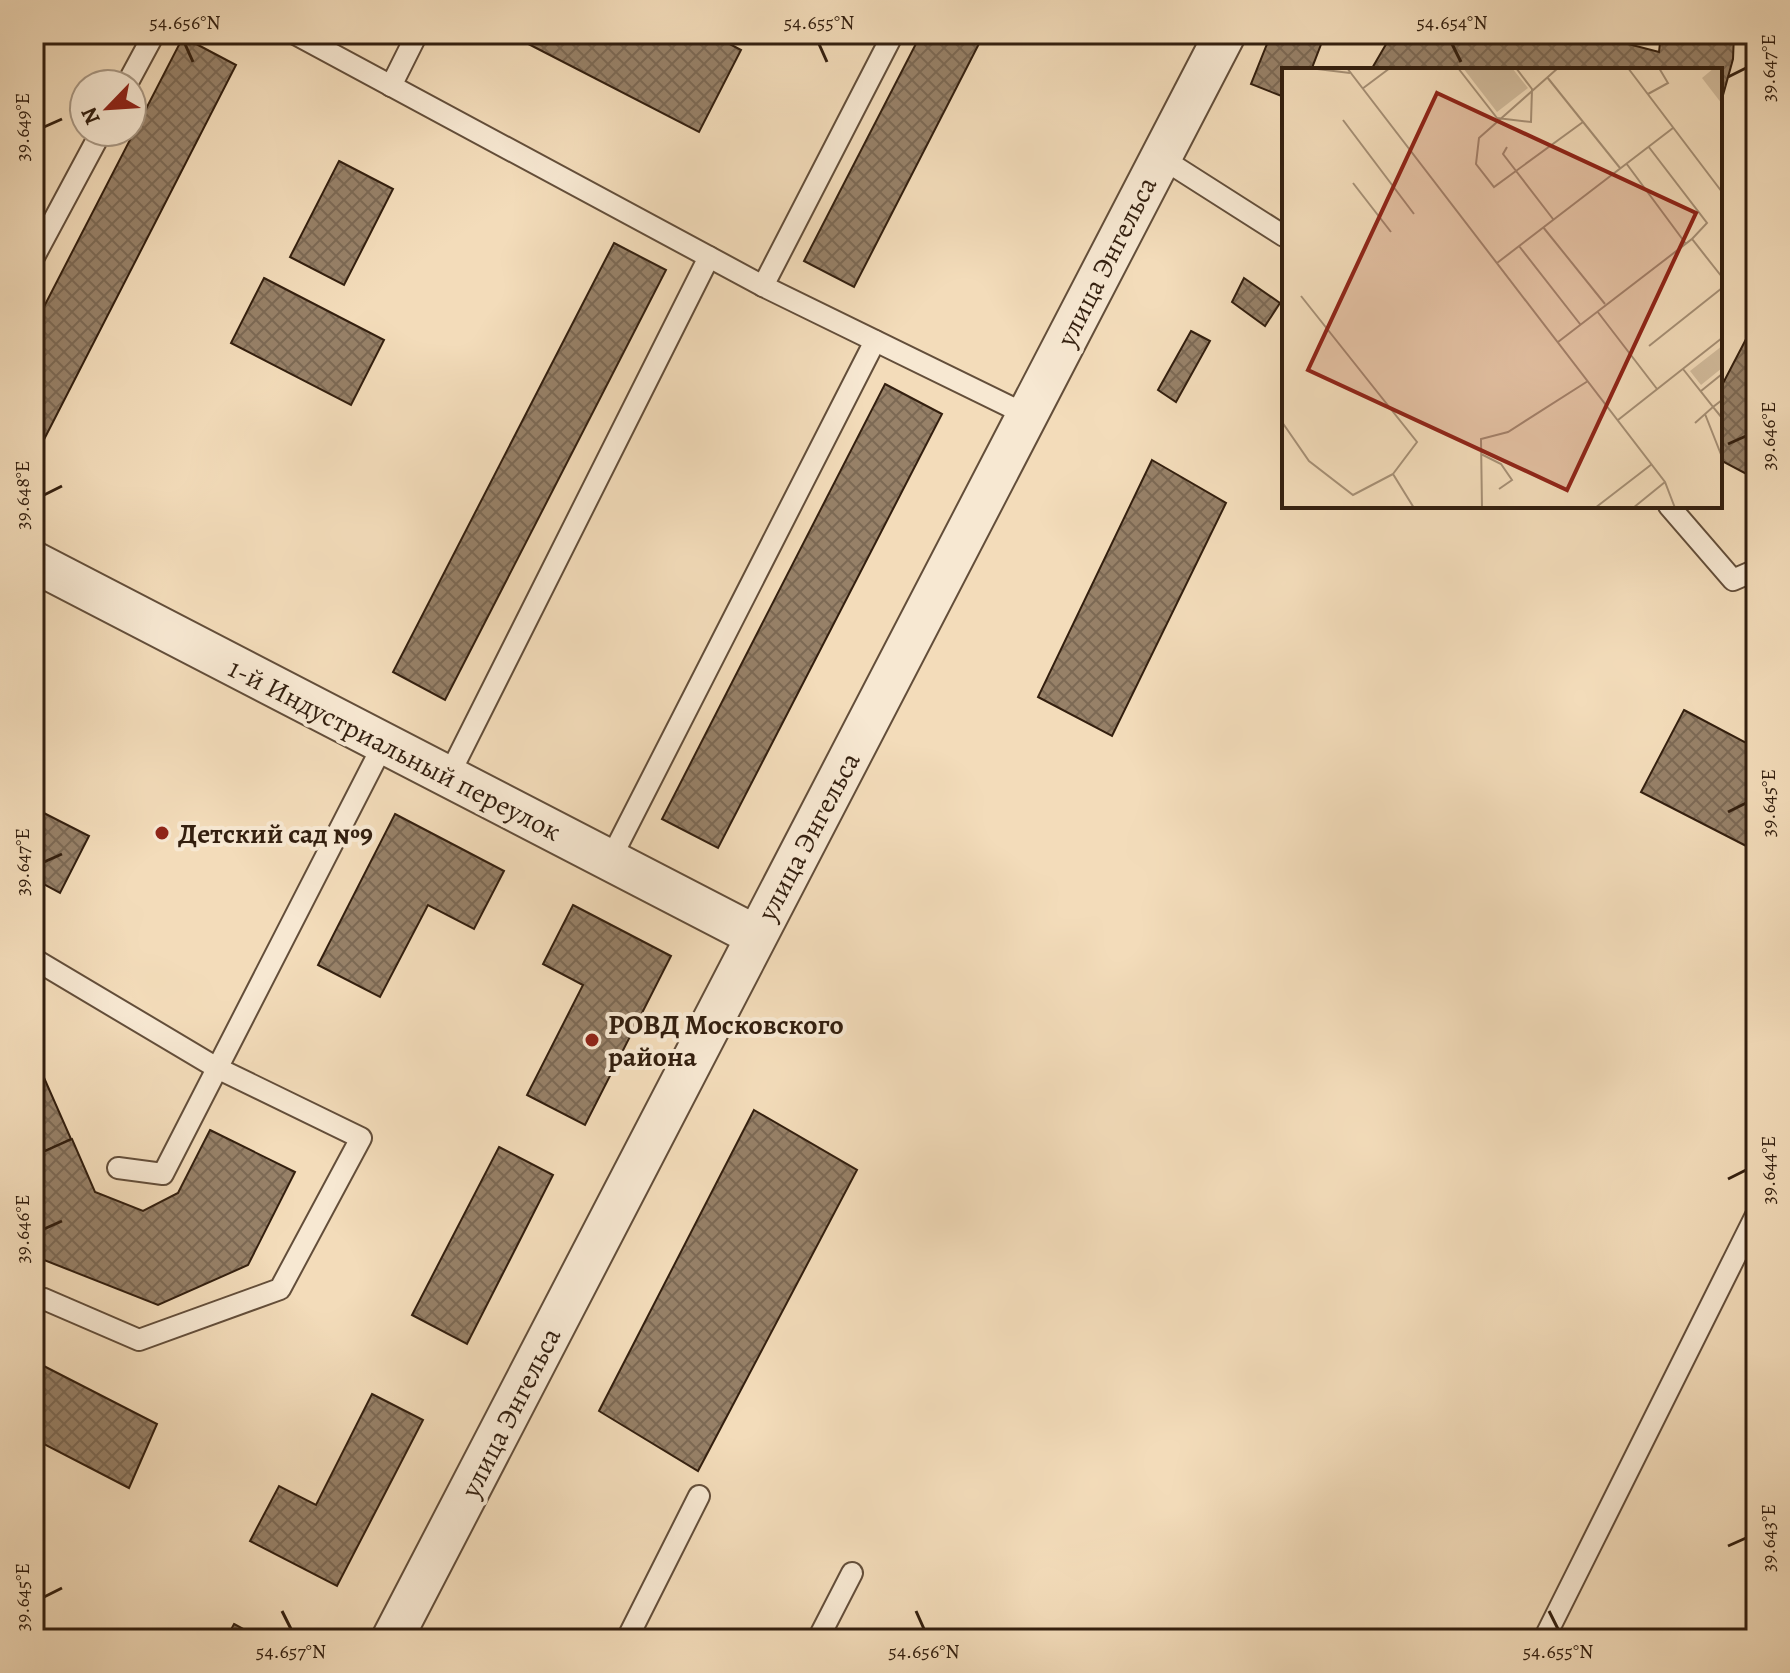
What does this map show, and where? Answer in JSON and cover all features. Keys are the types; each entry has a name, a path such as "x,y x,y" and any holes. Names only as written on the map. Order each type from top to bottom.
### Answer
{"street":[{"name":"улица Энгельса","path":"392,1639 751,958 1225,34"},
{"name":"1-й Индустриальный переулок","path":"34,562 610,860 751,958"}],"lane":[{"path":"136,68 154,34"},
{"path":"295,34 763,286 1027,415"},
{"path":"391,86 417,34"},
{"path":"763,286 893,34"},
{"path":"34,257 92,148"},
{"path":"1160,157 1282,235"},
{"path":"448,777 709,257"},
{"path":"610,860 875,341"},
{"path":"1671,508 1733,580 1756,570"},
{"path":"118,1168 163,1174 384,743"},
{"path":"34,959 217,1068 361,1138 280,1289 139,1340 44,1299 34,1298"},
{"path":"1544,1639 1756,1215"},
{"path":"627,1639 699,1496"},
{"path":"818,1639 852,1573"}],"building":[{"path":"509,34 711,34 741,50 699,132"},
{"path":"921,34 984,34 854,287 804,261"},
{"path":"1271,34 1325,34 1312,68 1282,68 1282,96 1251,84"},
{"path":"1392,34 1590,34 1659,52 1661,34 1734,34 1733,59 1722,99 1722,68 1372,68"},
{"path":"183,37 236,65 34,459 34,326 126,148 148,148 148,105"},
{"path":"339,161 393,189 344,285 290,257"},
{"path":"614,243 666,270 445,700 393,672"},
{"path":"264,278 384,340 351,405 231,343"},
{"path":"1244,278 1280,303 1265,326 1232,302"},
{"path":"1756,320 1756,479 1722,461 1722,385"},
{"path":"1191,331 1210,341 1176,402 1158,390"},
{"path":"885,384 942,414 718,848 662,819"},
{"path":"1152,460 1226,503 1112,736 1038,697"},
{"path":"1684,710 1756,748 1756,851 1641,792"},
{"path":"34,808 89,836 60,893 34,879"},
{"path":"395,814 504,871 474,929 428,905 380,997 318,965"},
{"name":"РОВД Московского района","path":"573,905 671,956 585,1125 527,1095 583,985 543,964"},
{"path":"34,1055 71,1139 34,1156"},
{"path":"754,1110 857,1170 698,1471 599,1411"},
{"path":"210,1130 295,1172 248,1265 158,1305 34,1256 34,1156 72,1139 95,1192 143,1211 178,1193"},
{"path":"499,1147 553,1175 467,1344 412,1315"},
{"path":"34,1361 157,1424 129,1488 34,1439"},
{"path":"372,1394 423,1420 337,1586 250,1541 279,1486 316,1505"},
{"path":"234,1624 262,1639 226,1639"}],"place":[{"name":"Детский сад №9","path":"162,833"},
{"name":"РОВД Московского района","path":"592,1040"}]}
